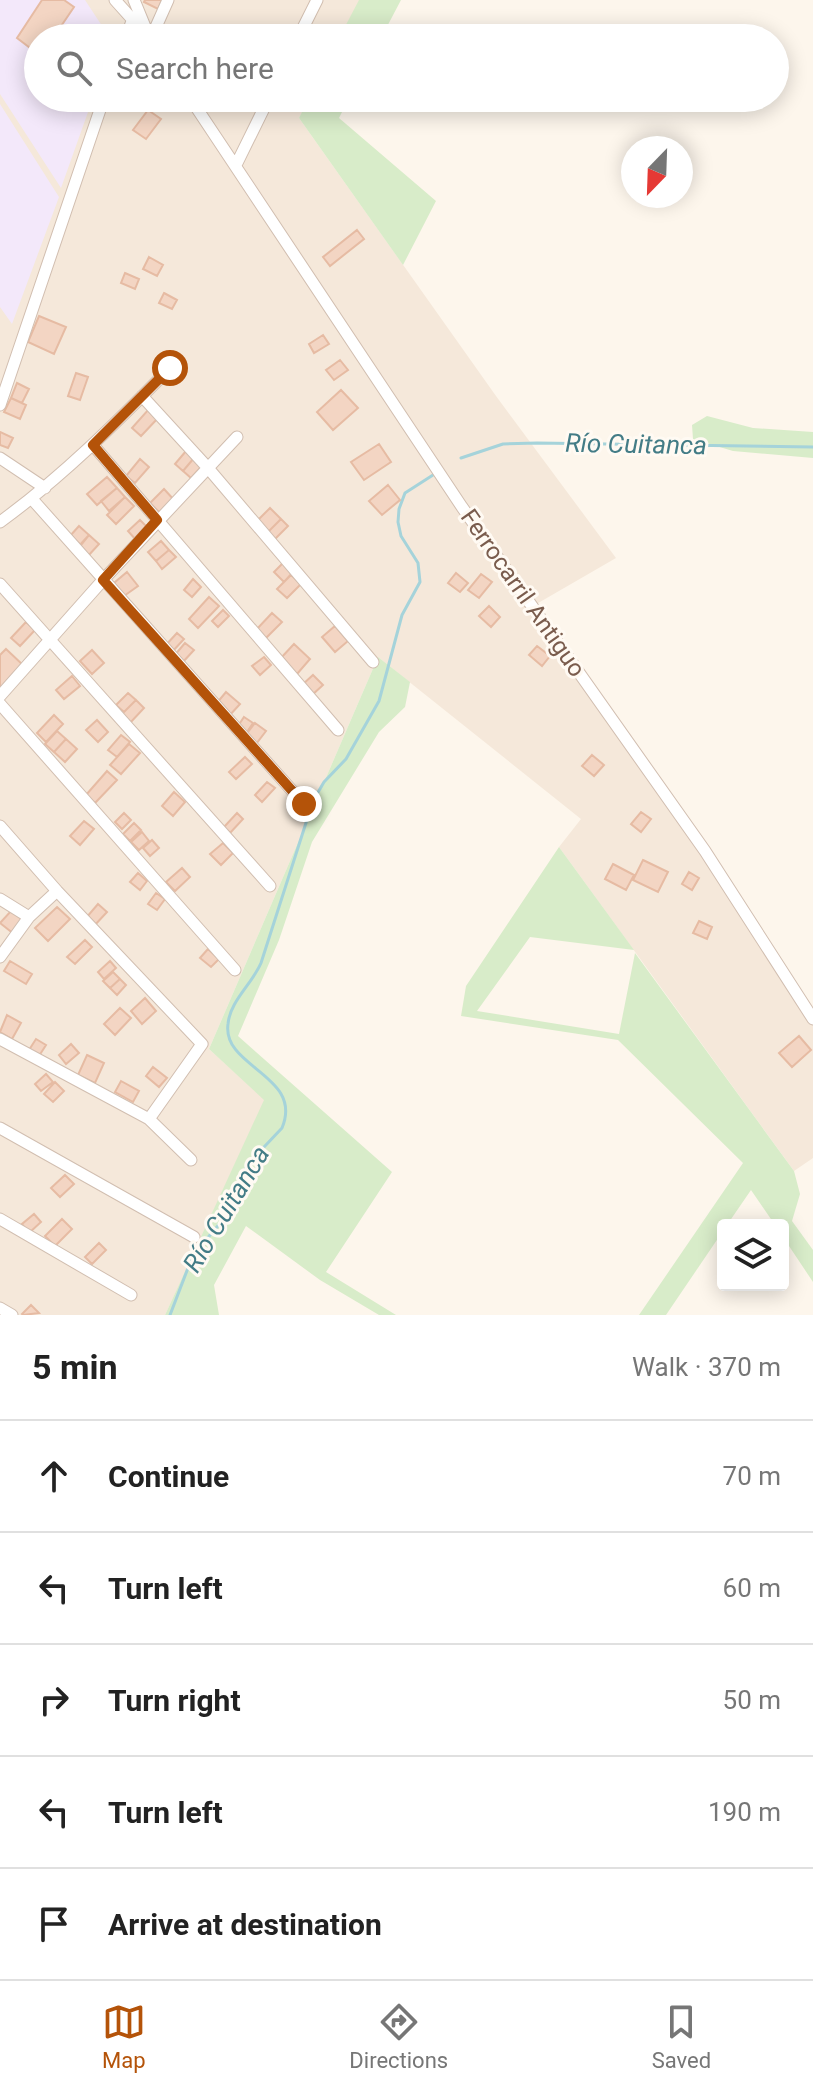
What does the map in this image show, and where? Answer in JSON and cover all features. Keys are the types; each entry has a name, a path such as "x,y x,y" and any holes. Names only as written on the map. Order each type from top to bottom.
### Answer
{"street":[{"path":"115,0 135,24"},
{"path":"134,0 144,24"},
{"path":"157,24 168,0"},
{"path":"305,24 317,0"},
{"path":"0,405 99,112"},
{"name":"Ferrocarril Antiguo","path":"200,112 462,507 705,851 813,1019"},
{"path":"236,165 262,112"},
{"path":"0,522 32,499 93,445 170,368"},
{"path":"142,396 208,468 373,662"},
{"path":"0,696 157,520 237,437"},
{"path":"93,445 338,730"},
{"path":"0,458 45,488"},
{"path":"32,499 304,804"},
{"path":"0,584 270,886"},
{"path":"0,704 235,970"},
{"path":"0,826 202,1044 149,1119"},
{"path":"0,957 29,917 57,891"},
{"path":"0,899 29,917"},
{"path":"0,1039 149,1119 191,1160"},
{"path":"0,1128 194,1237"},
{"path":"0,1219 131,1295"},
{"path":"0,1308 12,1315"}],"shaded area":[{"path":"0,0 361,0 348,24 24,24 24,112 302,112 299,118 496,396 616,558 533,606 813,1019 813,1158 794,1171 559,847 581,819 378,657 209,1049 265,1100 165,1315 0,1315"},
{"path":"0,0 85,0 101,24 24,24 24,112 88,112 61,188 0,94"},
{"path":"0,104 59,197 12,324 0,307"}],"green space":[{"path":"359,0 401,0 388,24 346,24"},
{"path":"302,112 342,112 339,118 436,201 403,265 299,118"},
{"path":"707,416 753,428 813,432 813,458 733,451 693,439 692,425"},
{"path":"378,657 410,682 405,707 379,732 312,842 279,940 238,1036 392,1172 326,1272 396,1315 379,1315 320,1280 246,1226 214,1285 219,1315 165,1315 264,1100 209,1049"},
{"path":"559,847 634,950 530,937 477,1011 619,1034 635,953 794,1171 800,1194 792,1221 813,1250 813,1282 789,1246 789,1219 771,1219 751,1190 731,1219 717,1219 717,1240 666,1315 639,1315 743,1163 618,1040 461,1016 466,986"}],"building":[{"path":"42,0 64,0 74,7 62,24 26,24"},
{"path":"145,0 162,0 158,9"},
{"path":"24,27 24,43 17,38"},
{"path":"146,112 161,119 146,139 133,130"},
{"path":"357,230 364,239 330,266 323,257"},
{"path":"149,257 163,265 157,276 143,269"},
{"path":"125,273 139,279 135,289 121,283"},
{"path":"164,293 177,300 172,309 159,303"},
{"path":"39,316 66,327 54,354 28,342"},
{"path":"323,335 329,344 314,353 309,344"},
{"path":"340,360 348,370 334,380 326,370"},
{"path":"76,373 88,377 80,400 68,396"},
{"path":"17,383 29,389 22,403 11,398"},
{"path":"341,390 358,408 333,430 317,412"},
{"path":"11,398 26,405 20,419 4,412"},
{"path":"148,410 158,418 141,436 132,428"},
{"path":"0,432 13,438 8,448 0,445"},
{"path":"379,444 391,462 364,480 351,462"},
{"path":"186,451 194,458 183,471 175,464"},
{"path":"194,458 203,465 191,478 183,471"},
{"path":"140,459 149,467 135,483 126,476"},
{"path":"107,477 117,488 97,505 87,494"},
{"path":"388,485 400,500 382,515 369,501"},
{"path":"117,488 125,497 109,511 101,501"},
{"path":"164,489 175,501 161,514 150,503"},
{"path":"125,497 134,506 116,524 107,515"},
{"path":"270,508 281,519 266,534 255,523"},
{"path":"281,519 288,526 273,541 266,534"},
{"path":"140,520 148,528 136,540 128,531"},
{"path":"79,526 89,535 81,545 70,536"},
{"path":"89,535 99,544 88,556 78,547"},
{"path":"161,541 169,550 156,561 148,552"},
{"path":"169,550 176,557 162,569 156,561"},
{"path":"284,562 294,571 284,582 274,572"},
{"path":"127,572 138,586 124,596 114,583"},
{"path":"456,573 468,583 460,592 448,583"},
{"path":"481,574 492,582 479,598 468,590"},
{"path":"291,575 301,584 287,598 277,589"},
{"path":"193,579 201,587 192,597 184,590"},
{"path":"209,597 219,606 198,628 189,619"},
{"path":"489,606 500,617 491,627 479,616"},
{"path":"223,610 229,616 218,627 212,621"},
{"path":"272,613 282,622 265,639 256,630"},
{"path":"26,622 35,630 20,646 11,638"},
{"path":"335,626 348,641 335,652 322,637"},
{"path":"177,633 184,639 172,652 165,646"},
{"path":"185,643 194,650 182,663 174,656"},
{"path":"294,644 310,659 297,674 280,659"},
{"path":"537,646 550,656 542,666 529,655"},
{"path":"6,649 24,666 0,689 0,655"},
{"path":"92,650 104,663 92,674 80,661"},
{"path":"264,657 271,665 260,675 252,666"},
{"path":"313,675 323,685 312,695 302,685"},
{"path":"72,676 80,686 64,699 56,690"},
{"path":"226,692 240,704 229,716 216,704"},
{"path":"128,693 136,700 124,712 116,705"},
{"path":"136,700 144,708 130,723 122,714"},
{"path":"54,715 63,724 46,742 37,733"},
{"path":"244,717 253,723 247,732 238,726"},
{"path":"97,720 108,732 98,742 86,730"},
{"path":"255,723 266,731 256,744 245,736"},
{"path":"57,731 66,739 54,752 45,744"},
{"path":"121,735 130,742 117,757 108,750"},
{"path":"66,739 77,749 65,762 54,752"},
{"path":"129,744 140,753 121,774 110,765"},
{"path":"592,755 604,765 594,776 582,766"},
{"path":"245,757 252,764 236,779 229,772"},
{"path":"107,771 117,780 95,803 86,795"},
{"path":"267,782 275,788 262,802 255,795"},
{"path":"174,792 185,802 173,816 162,806"},
{"path":"641,812 651,819 641,832 631,824"},
{"path":"124,813 131,820 122,829 115,822"},
{"path":"237,813 243,819 230,833 224,827"},
{"path":"84,821 94,829 80,845 70,836"},
{"path":"134,823 141,830 130,841 123,834"},
{"path":"142,832 149,841 139,850 131,842"},
{"path":"152,840 159,848 150,856 143,848"},
{"path":"223,843 233,853 221,865 210,854"},
{"path":"643,860 668,872 658,892 633,880"},
{"path":"613,864 634,875 626,890 605,879"},
{"path":"182,868 190,877 175,891 166,882"},
{"path":"689,872 699,878 692,890 682,884"},
{"path":"138,873 147,881 140,890 130,882"},
{"path":"156,893 165,899 157,910 148,904"},
{"path":"98,904 107,912 94,926 86,918"},
{"path":"57,907 70,919 48,941 35,928"},
{"path":"11,911 24,921 14,934 0,923"},
{"path":"699,921 712,927 707,939 693,933"},
{"path":"85,940 92,947 75,964 67,957"},
{"path":"208,949 219,959 211,967 200,958"},
{"path":"10,961 32,974 26,984 4,971"},
{"path":"110,961 116,968 104,979 98,972"},
{"path":"113,972 120,979 110,988 103,981"},
{"path":"120,979 126,985 117,995 110,988"},
{"path":"145,998 156,1011 142,1024 131,1011"},
{"path":"120,1008 131,1018 115,1035 104,1024"},
{"path":"7,1015 21,1023 12,1039 0,1032"},
{"path":"799,1036 811,1050 792,1067 779,1053"},
{"path":"36,1039 46,1045 39,1056 29,1050"},
{"path":"71,1044 79,1053 66,1064 59,1055"},
{"path":"87,1055 104,1063 95,1083 78,1075"},
{"path":"153,1067 167,1078 159,1087 146,1076"},
{"path":"46,1074 53,1082 41,1091 35,1084"},
{"path":"121,1081 139,1091 133,1102 115,1092"},
{"path":"55,1082 64,1091 53,1102 44,1094"},
{"path":"65,1175 74,1184 60,1197 51,1188"},
{"path":"34,1214 41,1222 29,1233 22,1224"},
{"path":"62,1219 72,1229 55,1246 45,1236"},
{"path":"99,1243 106,1250 92,1264 85,1257"},
{"path":"31,1305 39,1313 23,1315 22,1314"}],"waterway":[{"name":"Río Cuitanca","path":"461,458 503,444 813,447"},
{"name":"Río Cuitanca","path":"170,1315 193,1255 236,1201 239,1183 248,1164 282,1128 286,1110 282,1096 273,1083 237,1051 230,1039 228,1024 237,1000 261,963 313,801 324,782 346,759 379,701 402,615 420,582 418,563 401,536 399,509 405,493 433,475"}],"route":[{"path":"170,368 93,445 157,520 103,580 304,804"}]}
